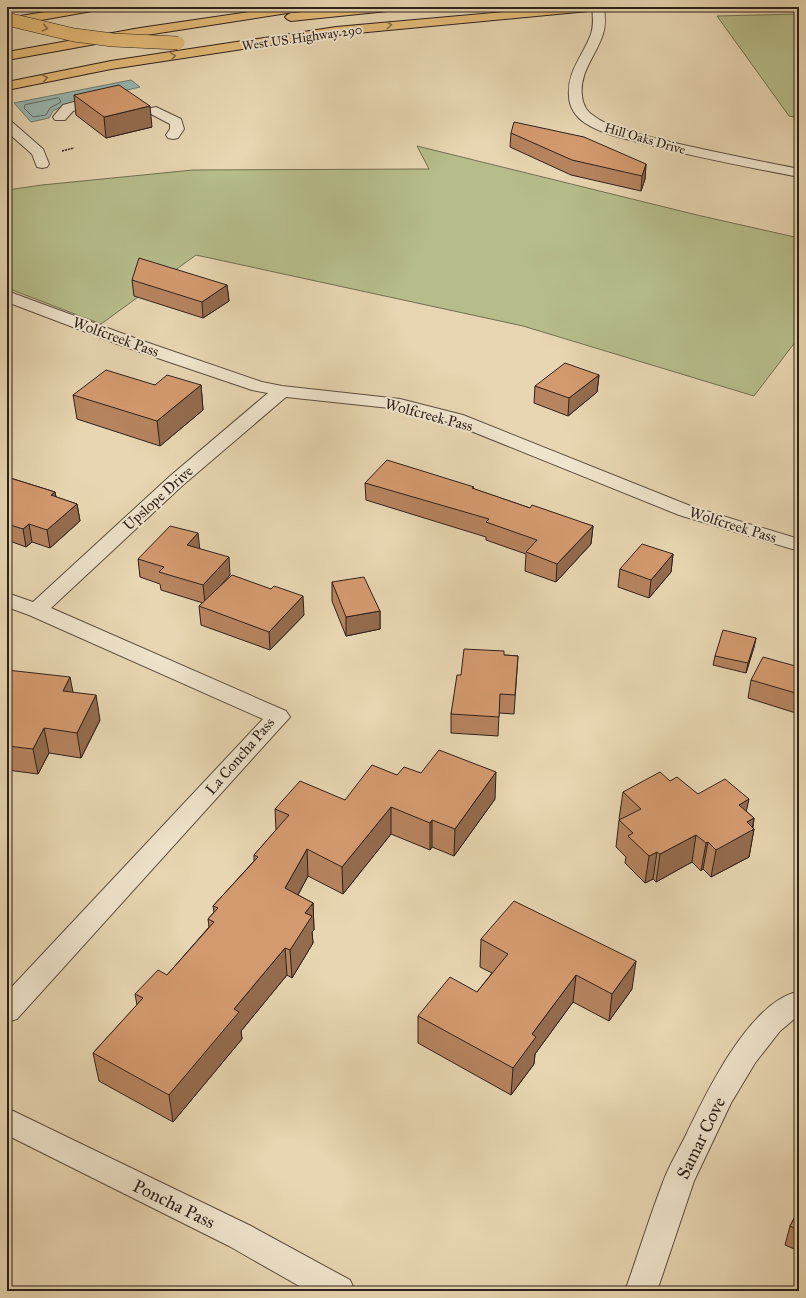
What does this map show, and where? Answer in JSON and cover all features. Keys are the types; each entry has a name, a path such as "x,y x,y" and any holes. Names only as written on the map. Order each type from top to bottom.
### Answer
{"main road":[{"path":"7,20 98,7"},
{"name":"West US Highway 290","path":"7,56 140,32 307,7"},
{"path":"140,32 397,7"},
{"name":"West US Highway 290","path":"7,86 111,65 336,31 599,7"},
{"path":"7,20 74,34 113,40 178,43 336,31"}],"street":[{"name":"Hill Oaks Drive","path":"599,7 600,24 598,33 576,75 574,85 576,104 583,114 601,126 626,135 693,151 799,173"},
{"path":"60,117 68,108 114,96"},
{"path":"156,111 176,122 177,129 173,135"},
{"path":"7,125 38,152 42,164"},
{"name":"Wolfcreek Pass","path":"7,296 134,344 258,386 282,391 400,404 457,419 686,511 799,545"},
{"name":"Upslope Drive","path":"37,610 176,481 282,391"},
{"name":"La Concha Pass","path":"7,600 37,610 278,716 7,1011"},
{"name":"Samar Cove","path":"641,1291 679,1181 720,1095 745,1054 770,1023 793,1004"},
{"name":"Poncha Pass","path":"7,1121 240,1236 339,1291"}],"path":[{"path":"60,151 74,148"}],"green space":[{"path":"799,14 799,118 789,116 717,16"},
{"path":"417,146 697,215 799,238 799,337 754,396 523,326 196,255 101,324 7,288 7,190 42,185 193,170 429,169"}],"water":[{"path":"131,80 140,87 64,105 53,111 49,118 31,122 14,103"}],"building":[{"path":"119,85 150,106 104,117 74,95"},
{"path":"514,122 584,137 646,164 642,176 572,160 511,133"},
{"path":"139,258 227,285 202,302 132,280"},
{"path":"565,363 599,375 569,398 535,386"},
{"path":"106,370 155,385 167,375 201,385 157,421 73,395"},
{"path":"387,460 474,487 472,488 530,508 532,505 593,526 557,564 526,552 537,540 486,522 489,519 365,483"},
{"path":"7,477 55,492 51,495 77,504 47,530 29,524 23,529 7,524"},
{"path":"170,526 198,533 187,545 229,557 203,585 159,572 164,567 138,559"},
{"path":"642,544 673,554 651,580 620,569"},
{"path":"232,575 271,589 274,586 303,596 269,632 199,606"},
{"path":"364,577 380,611 346,617 332,582"},
{"path":"723,630 756,638 748,663 715,656"},
{"path":"464,649 504,651 504,655 518,656 515,695 500,694 499,717 451,714 457,675 461,675"},
{"path":"763,657 799,667 799,694 751,680"},
{"path":"7,670 70,677 63,691 96,695 77,733 44,728 33,749 7,746"},
{"path":"439,750 496,772 455,829 432,820 430,823 391,807 342,867 307,849 285,888 313,903 305,913 312,916 290,950 285,948 234,1009 239,1012 169,1095 93,1053 143,998 135,994 158,970 167,975 214,922 208,919 218,908 213,906 258,857 254,855 289,815 275,809 300,781 345,800 372,765 397,775 404,767 421,773"},
{"path":"660,772 670,781 677,777 698,794 725,779 749,799 739,805 754,818 747,822 754,829 716,850 708,842 706,843 696,835 660,854 657,852 649,856 628,836 633,833 619,820 641,809 623,792"},
{"path":"514,901 636,961 612,994 576,975 532,1034 536,1037 513,1068 418,1016 450,977 477,992 508,954 481,939"},
{"path":"799,1209 799,1230 790,1226"}]}
